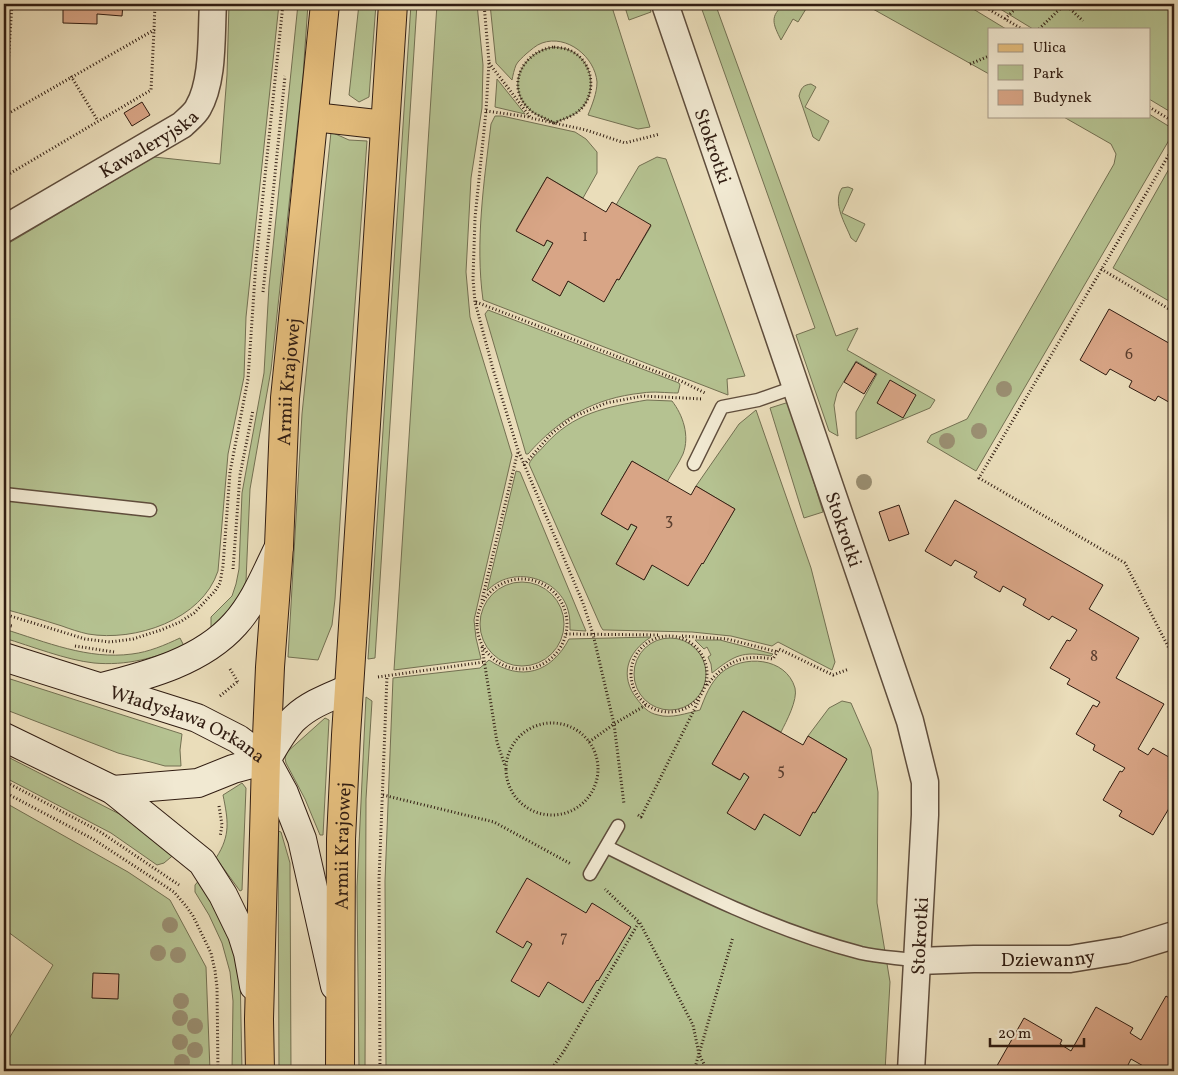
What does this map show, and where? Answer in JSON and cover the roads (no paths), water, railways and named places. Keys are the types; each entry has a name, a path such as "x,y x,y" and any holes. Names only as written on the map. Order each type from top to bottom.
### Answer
{"main road":[{"name":"Armii Krajowej","path":"260,1071 259,1019 266,760 270,658 279,546 285,398 325,4"},
{"name":"Armii Krajowej","path":"340,1071 341,839 348,689 393,4"},
{"path":"314,117 385,125"}],"street":[{"name":"Kawaleryjska","path":"4,229 182,125 198,109 209,71 213,4"},
{"name":"Stokrotki","path":"665,4 910,721 925,782 918,961 911,1071"},
{"name":"Władysława Orkana","path":"102,687 138,678 183,661 200,653 214,643 235,624 246,610 257,592 279,546"},
{"name":"Władysława Orkana","path":"4,657 197,718 238,739 266,760"},
{"name":"Armii Krajowej","path":"340,1004 302,839 284,793 266,760 285,729 295,718 311,706 348,689"},
{"path":"4,737 113,790 202,862 223,895 242,934 248,953 259,1019"},
{"name":"Władysława Orkana","path":"113,790 198,782 233,769 266,760"},
{"name":"Dziewanny","path":"918,961 974,959 1070,960 1125,950 1174,935"}],"lane":[{"path":"694,464 722,407 758,400 795,387"},
{"path":"4,494 150,510"},
{"path":"590,874 618,826"},
{"path":"607,847 690,889 802,934 862,953 918,961"}]}
